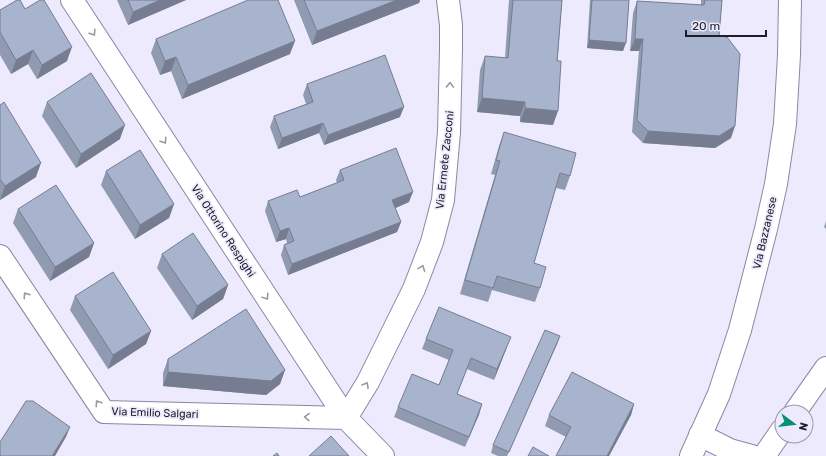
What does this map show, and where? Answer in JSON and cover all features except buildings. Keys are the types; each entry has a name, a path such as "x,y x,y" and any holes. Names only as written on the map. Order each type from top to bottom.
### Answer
{"street":[{"name":"Via Ottorino Respighi","path":"72,0 346,418 383,456"},
{"name":"Via Ermete Zacconi","path":"346,418 368,382 414,288 432,242 443,200 449,132 451,25 448,0"},
{"name":"Via Bazzanese","path":"691,456 719,394 740,330 776,184 785,124 789,55 790,0"},
{"name":"Via Emilio Salgari","path":"0,256 104,412 346,418"},
{"path":"801,404 826,368"},
{"path":"700,435 730,450 752,456"},
{"path":"764,456 774,442"}]}
